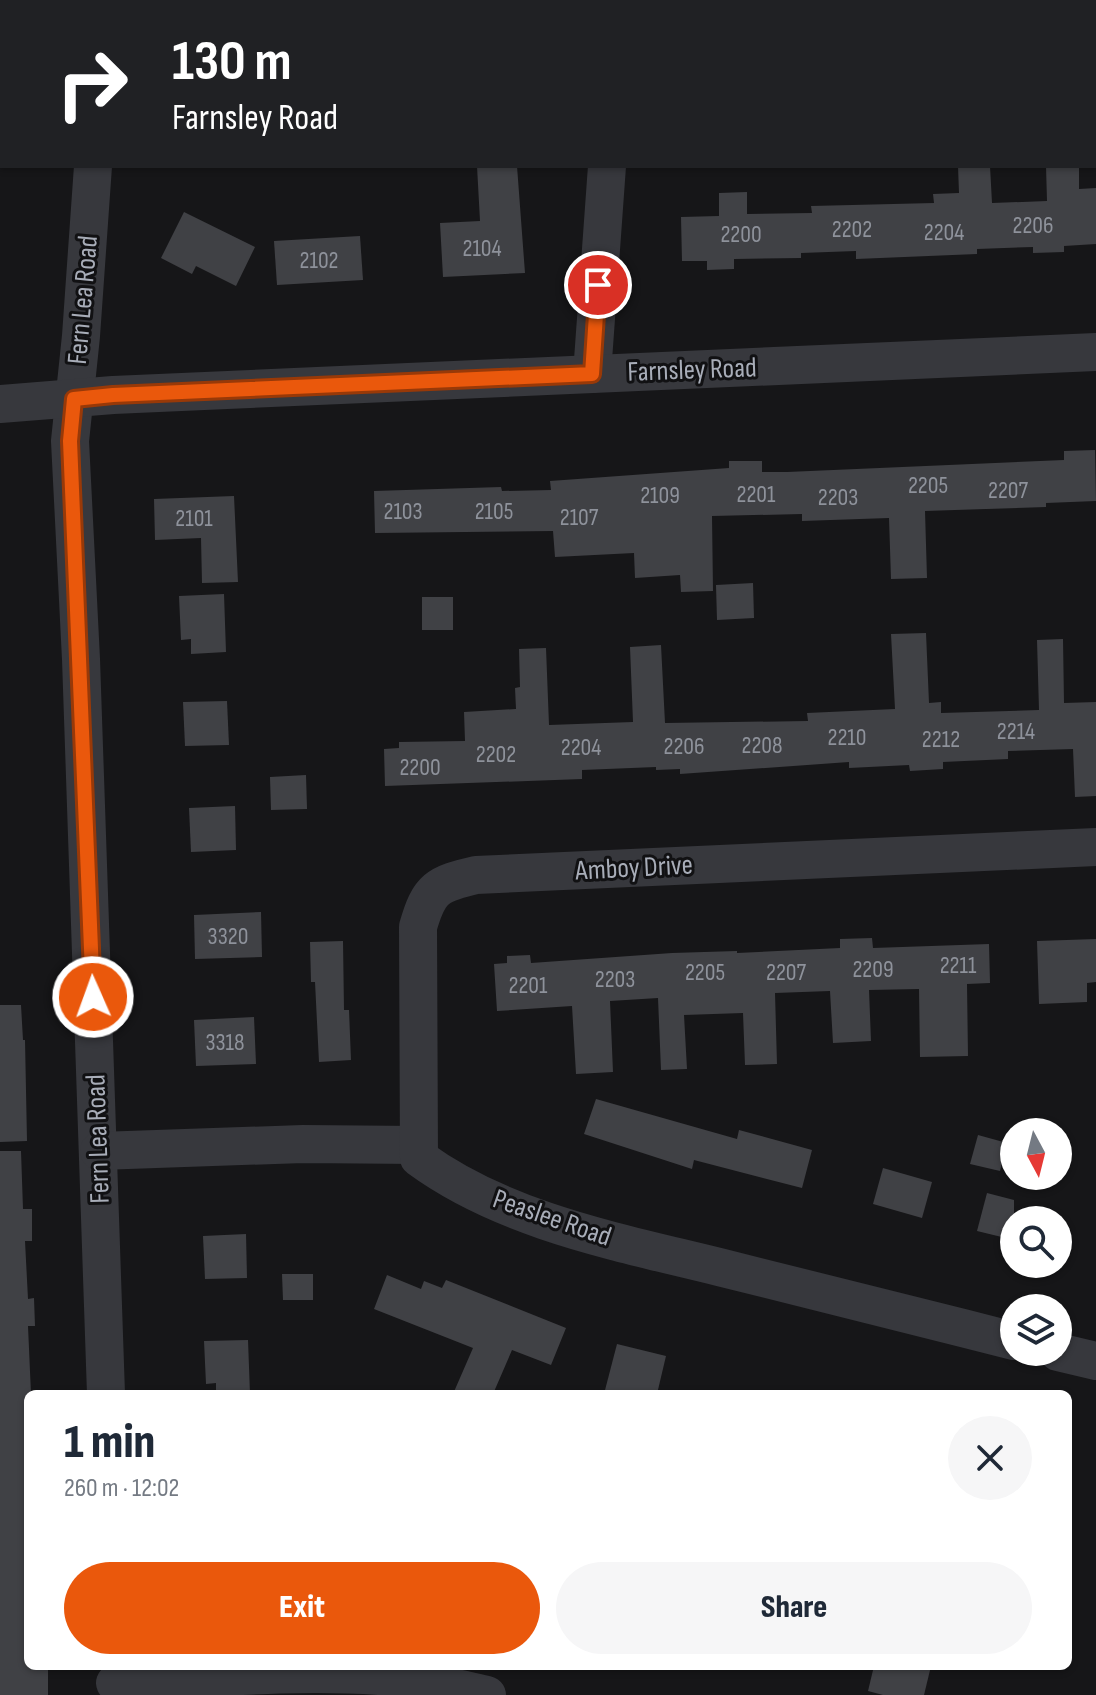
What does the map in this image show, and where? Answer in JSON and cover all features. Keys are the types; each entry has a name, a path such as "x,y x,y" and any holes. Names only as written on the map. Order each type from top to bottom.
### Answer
{"street":[{"name":"Fern Lea Road","path":"93,168 70,441 81,659 106,1390"},
{"path":"592,374 607,168"},
{"name":"Farnsley Road","path":"0,404 113,395 1096,352"},
{"name":"Amboy Drive","path":"418,1145 418,927 425,902 438,887 453,880 476,875 1096,847"},
{"path":"99,1151 303,1144 418,1145"},
{"name":"Peaslee Road","path":"418,1145 419,1158 441,1174 513,1208 591,1235 1000,1337"},
{"path":"1072,1355 1096,1361"},
{"path":"115,1681 329,1674 420,1680 487,1695"}],"building":[{"path":"477,168 517,168 525,273 443,277 440,223 480,221"},
{"path":"958,168 990,168 992,203 1047,201 1046,168 1079,168 1079,189 1096,188 1096,244 1064,246 1064,252 1033,253 1033,247 977,249 977,254 856,259 856,251 801,253 801,258 734,259 734,269 707,270 707,261 682,261 681,217 719,216 719,193 747,192 747,214 812,213 811,206 934,203 933,194 959,193"},
{"path":"184,212 255,247 236,286 196,266 192,274 161,258"},
{"path":"360,236 363,280 277,285 274,241"},
{"path":"1095,450 1096,501 1046,503 1046,507 925,511 927,578 891,579 889,518 802,521 802,514 712,516 713,591 681,592 680,575 635,578 634,553 555,557 553,531 375,533 374,491 501,487 502,491 551,490 550,481 729,468 729,461 762,461 762,472 787,472 1064,460 1064,451"},
{"path":"234,496 238,582 202,583 201,538 155,540 154,499"},
{"path":"753,583 754,618 717,620 716,585"},
{"path":"224,594 226,652 191,654 191,639 181,640 179,596"},
{"path":"422,597 453,597 453,630 422,630"},
{"path":"926,633 929,703 941,702 941,713 1039,710 1037,640 1063,639 1064,703 1096,702 1096,796 1075,797 1073,749 1008,751 1008,759 943,762 943,769 910,771 909,765 849,768 849,762 680,774 680,769 656,770 656,767 582,770 582,779 385,786 384,749 399,748 399,742 465,741 464,712 516,709 515,688 520,687 519,649 546,648 549,725 633,722 630,647 661,645 665,723 808,721 807,713 895,709 891,634"},
{"path":"227,701 229,745 185,746 183,702"},
{"path":"306,775 307,809 271,810 270,777"},
{"path":"235,806 236,850 191,852 189,808"},
{"path":"261,912 262,957 195,959 194,915"},
{"path":"872,938 873,948 989,944 990,983 967,984 968,1056 920,1057 919,989 869,990 871,1041 833,1043 830,991 775,993 777,1064 745,1065 743,1013 684,1015 687,1069 661,1070 658,998 610,1001 613,1072 576,1074 572,1006 497,1011 494,964 507,963 507,956 530,955 531,963 672,953 840,948 840,939"},
{"path":"1096,939 1096,982 1087,983 1087,1002 1039,1004 1037,941"},
{"path":"343,941 344,1010 349,1010 351,1060 319,1062 310,942"},
{"path":"0,1005 21,1005 25,1040 27,1141 0,1142"},
{"path":"254,1017 256,1064 196,1066 194,1020"},
{"path":"596,1099 737,1139 739,1130 812,1150 802,1188 694,1160 692,1169 584,1134"},
{"path":"978,1135 1000,1141 1000,1171 970,1164"},
{"path":"0,1151 21,1151 23,1209 32,1209 32,1241 25,1241 28,1299 34,1298 35,1326 28,1326 31,1390 24,1390 24,1670 48,1670 48,1695 0,1695"},
{"path":"883,1168 932,1182 922,1218 873,1204"},
{"path":"987,1193 1014,1200 1014,1206 1000,1206 1000,1237 977,1231"},
{"path":"246,1234 247,1278 205,1279 203,1236"},
{"path":"282,1274 313,1274 313,1300 283,1300"},
{"path":"387,1275 421,1289 424,1281 442,1288 446,1280 566,1328 551,1365 512,1350 495,1390 455,1390 473,1348 374,1309"},
{"path":"248,1340 250,1390 216,1390 216,1383 206,1384 204,1341"},
{"path":"617,1344 666,1356 658,1390 605,1390"},
{"path":"873,1670 930,1670 924,1695 883,1695 868,1691"}],"route":[{"path":"93,997 70,441 74,399 592,374 598,285"}]}
